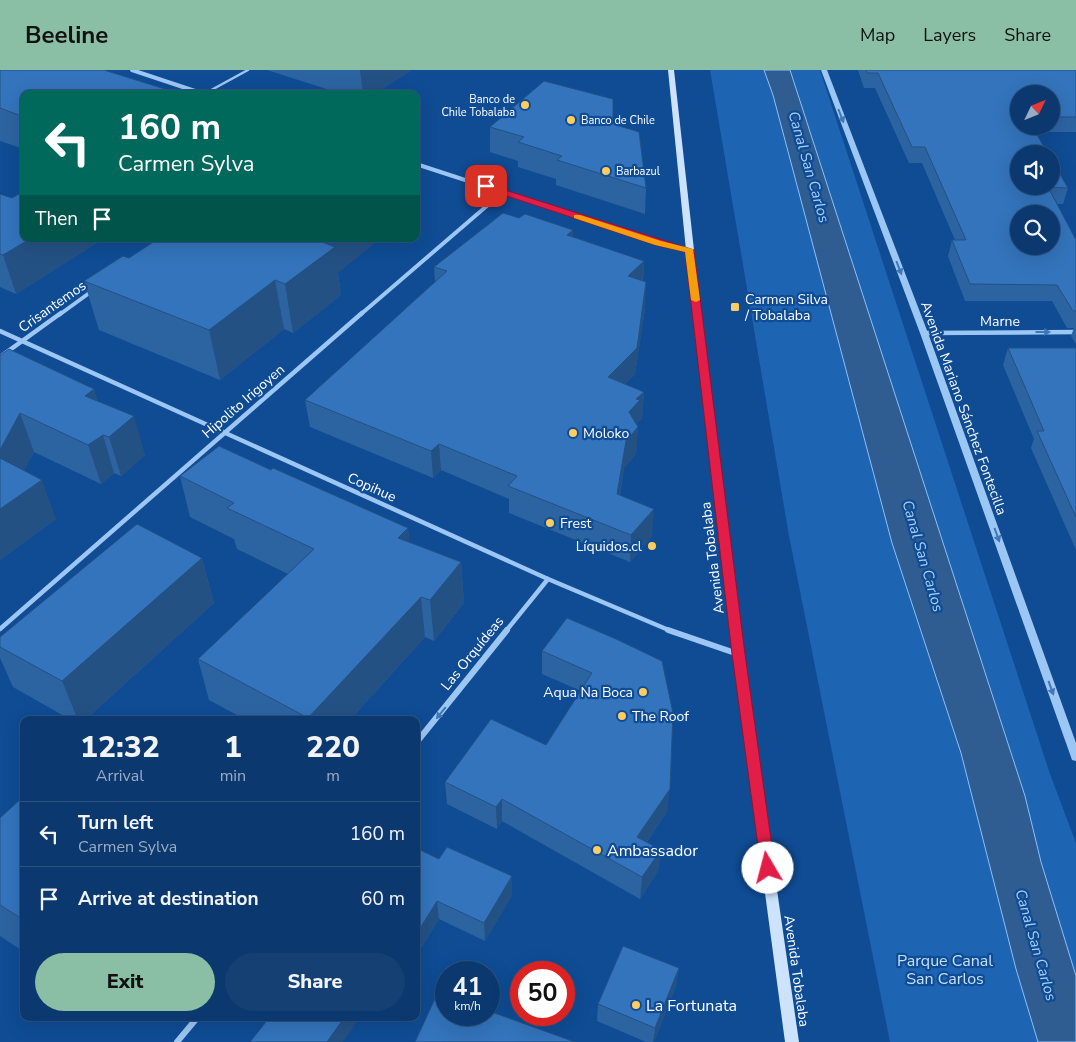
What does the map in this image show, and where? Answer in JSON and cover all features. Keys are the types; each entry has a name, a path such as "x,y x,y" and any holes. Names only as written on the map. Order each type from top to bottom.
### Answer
{"main road":[{"name":"Avenida Tobalaba","path":"671,70 690,250 738,654 792,1042"}],"street":[{"path":"132,70 192,90"},
{"name":"Avenida Mariano Sánchez Fontecilla","path":"824,70 924,333 1072,736 1076,757"},
{"path":"420,165 658,243 690,250"},
{"name":"Hipolito Irigoyen","path":"0,629 224,432 503,192"},
{"name":"Crisantemos","path":"0,357 96,289"},
{"name":"Copihue","path":"0,331 548,579 682,636 738,654"},
{"name":"Marne","path":"924,333 1076,332"},
{"name":"Las Orquídeas","path":"420,739 548,579"},
{"path":"178,1042 195,1021"}],"lane":[{"path":"211,90 248,70"}],"green space":[{"name":"Parque Canal San Carlos","path":"710,70 764,70 773,95 892,543 961,753 1016,969 1038,1042 890,1042 789,536"},
{"path":"790,70 820,70 1050,774 1076,843 1076,976 1041,862 1025,796"}],"water":[{"name":"Canal San Carlos","path":"764,70 790,70 1025,796 1041,862 1076,976 1076,1042 1038,1042 1016,969 961,753 892,543 773,95"}],"building":[{"path":"0,70 104,70 168,90 20,90 20,116 0,108"},
{"path":"866,70 1076,70 1076,117 1060,117 1060,85 1010,85 1010,135 1037,135 1043,145 1010,145 1010,195 1052,195 1058,205 1010,205 1010,255 1060,255 1060,210 1076,240 1076,311 1073,311 1057,285 970,284 952,240 966,240 925,147 912,147 878,73 867,73"},
{"path":"544,81 613,99 613,124 639,132 646,188 557,160 562,156 518,142 524,137 490,127"},
{"path":"1060,174 1068,188 1060,188"},
{"path":"20,193 20,242 25,242 3,255 0,254 0,194 12,198"},
{"path":"503,213 519,218 525,214 573,230 567,235 644,261 628,276 646,282 637,348 608,377 644,392 636,399 640,400 629,412 638,427 626,441 617,494 654,509 631,535 508,486 517,476 439,444 431,451 305,400 447,271 434,267"},
{"path":"153,242 322,242 335,247 285,284 275,280 209,330 84,281 123,256 129,258"},
{"path":"1008,348 1076,348 1076,517 1037,431 1044,431"},
{"path":"9,349 94,389 85,396 134,416 109,437 103,435 88,445 20,413 0,450 0,355"},
{"path":"219,446 408,528 398,538 461,562 430,600 421,597 310,716 304,716 198,659 314,549 227,508 234,503 180,476"},
{"path":"0,458 42,480 0,509"},
{"path":"137,524 202,558 62,681 0,647 0,637"},
{"path":"567,618 662,661 673,713 670,789 637,837 661,850 642,877 502,799 496,807 445,782 491,719 546,745 592,673 542,651"},
{"path":"20,800 20,918 0,905 0,818"},
{"path":"447,847 512,876 484,923 437,901 420,928 420,850 439,859"},
{"path":"623,946 679,968 655,1028 598,1004"},
{"path":"435,999 435,1026 500,1026 500,1015 510,1019 510,1026 531,1026 575,1042 415,1042"},
{"path":"267,1021 342,1021 327,1042 250,1042"}],"slow traffic":[{"path":"577,217 658,243 690,250 696,300"}],"place":[{"name":"Banco de Chile Tobalaba","path":"525,105"},
{"name":"Banco de Chile","path":"571,120"},
{"name":"Barbazul","path":"606,171"},
{"name":"Carmen Silva / Tobalaba","path":"735,307"},
{"name":"Moloko","path":"573,433"},
{"name":"Frest","path":"550,523"},
{"name":"Líquidos.cl","path":"652,546"},
{"name":"Aqua Na Boca","path":"643,692"},
{"name":"The Roof","path":"622,716"},
{"name":"Ambassador","path":"597,850"},
{"name":"La Fortunata","path":"636,1005"}],"route":[{"path":"486,186 658,243 690,250 738,654 768,868"}]}
